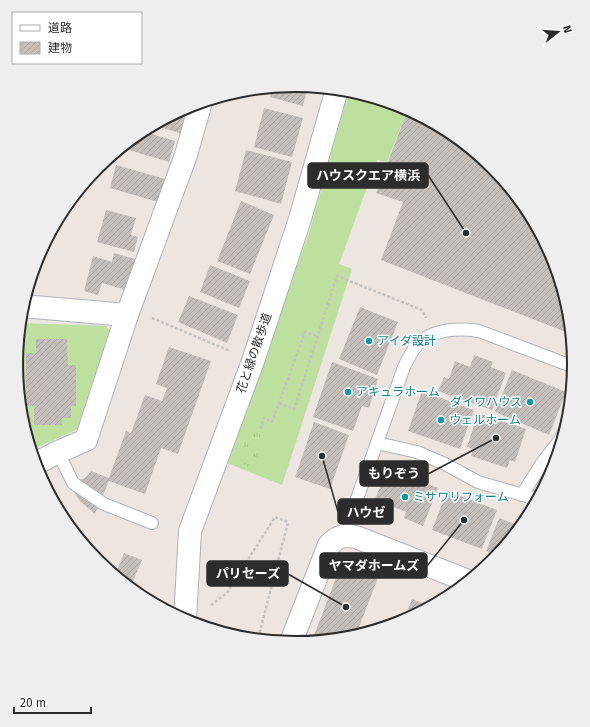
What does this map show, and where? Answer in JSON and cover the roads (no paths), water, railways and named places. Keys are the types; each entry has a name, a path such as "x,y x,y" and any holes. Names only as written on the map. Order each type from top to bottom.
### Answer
{"street":[{"name":"花と緑の散歩道","path":"185,612 190,531 252,361 300,219 335,95"},
{"path":"41,461 86,440 127,315 186,155 200,109"},
{"path":"29,307 127,315"},
{"path":"293,636 329,545 340,537 356,537 462,578"}],"lane":[{"path":"340,537 348,524 404,367 410,355 426,338 435,334 456,329 479,331 567,364"},
{"path":"377,443 416,452 445,464 478,482 532,498"},
{"path":"522,495 542,463 554,448"},
{"path":"58,452 73,483 104,504 152,523"}],"place":[{"name":"ハウスクエア横浜","path":"466,233"},
{"name":"アイダ設計","path":"369,341"},
{"name":"アキュラホーム","path":"348,392"},
{"name":"ダイワハウス","path":"530,402"},
{"name":"ウェルホーム","path":"441,420"},
{"name":"もりぞう","path":"496,438"},
{"name":"ハウゼ","path":"322,456"},
{"name":"ミサワリフォーム","path":"405,497"},
{"name":"ヤマダホームズ","path":"464,520"},
{"name":"パリセーズ","path":"346,607"}]}
